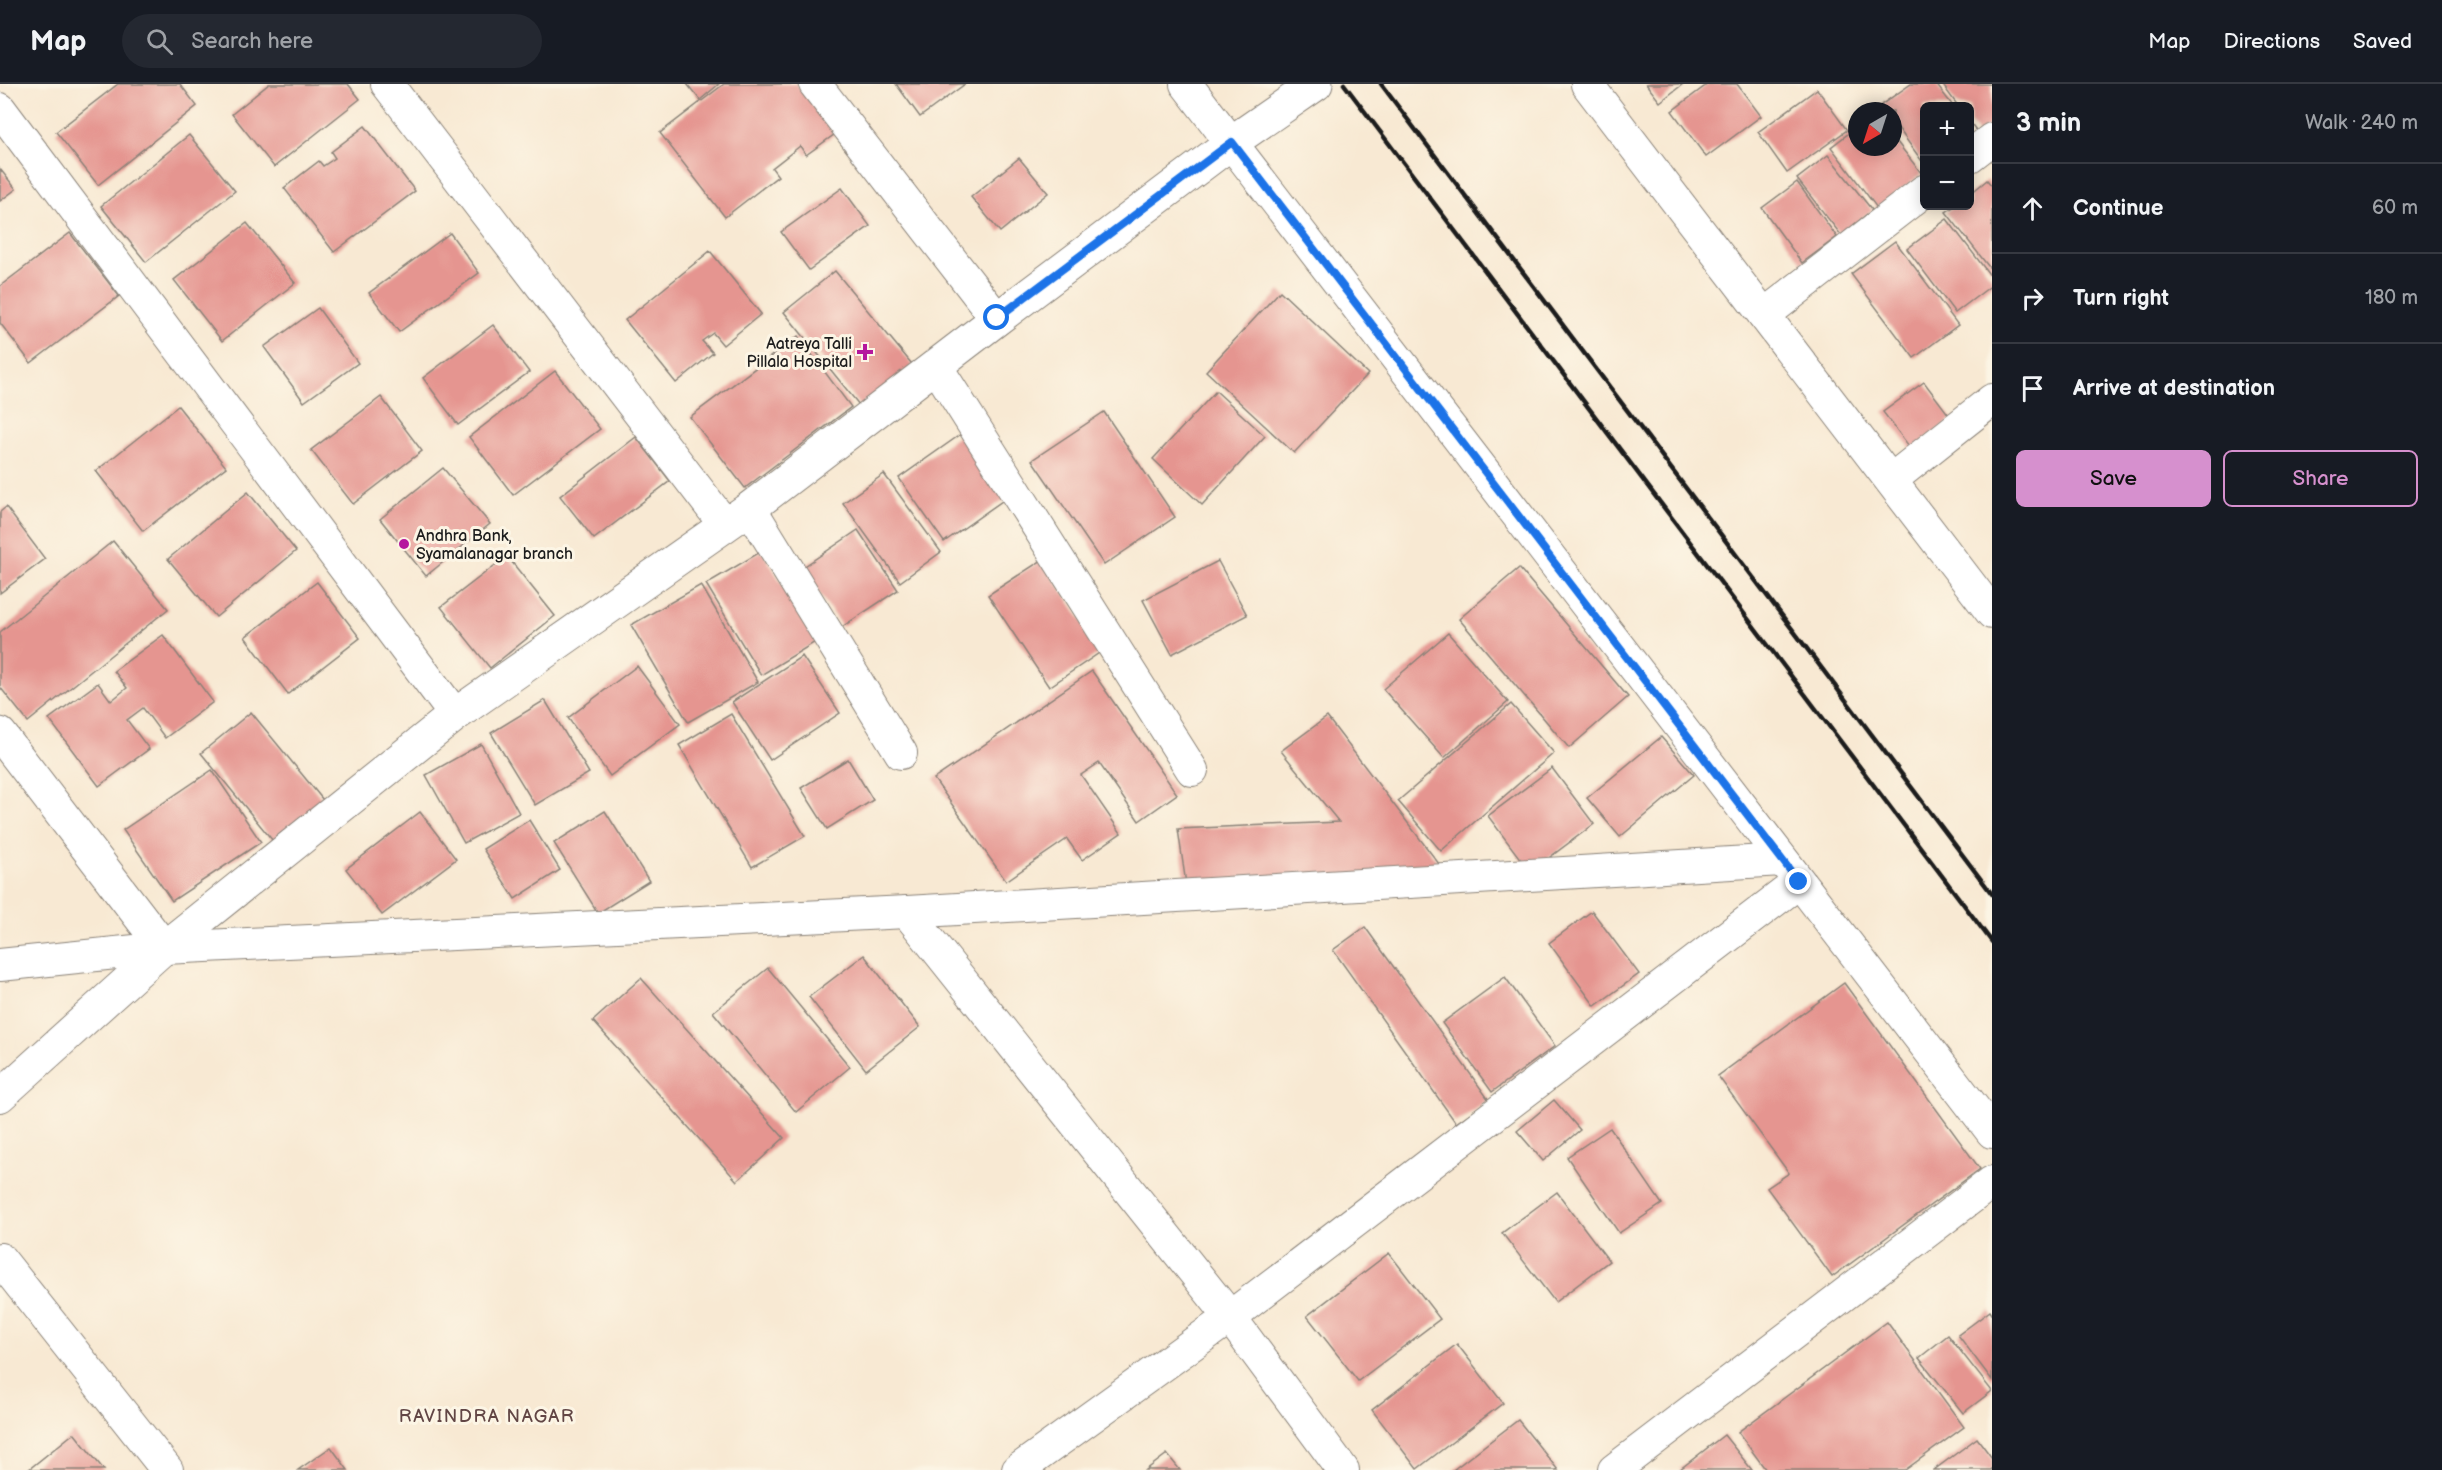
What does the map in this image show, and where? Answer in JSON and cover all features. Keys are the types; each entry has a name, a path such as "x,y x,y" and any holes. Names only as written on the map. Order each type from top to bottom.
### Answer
{"street":[{"path":"387,84 738,516 901,753"},
{"path":"815,84 997,318"},
{"path":"1186,84 1992,1132"},
{"path":"0,1096 164,948 455,715 738,516 1232,142 1316,84"},
{"path":"1587,84 1992,613"},
{"path":"0,109 455,715"},
{"path":"1974,153 1992,139"},
{"path":"1764,315 1920,194"},
{"path":"936,366 1192,770"},
{"path":"1891,480 1992,400"},
{"path":"0,734 164,948"},
{"path":"0,965 164,948 1790,871"},
{"path":"1018,1470 1230,1317 1790,871"},
{"path":"907,912 1230,1317 1343,1470"},
{"path":"1614,1470 1992,1182"},
{"path":"0,1259 167,1470"}],"building":[{"path":"118,84 180,84 197,106 98,185 56,132"},
{"path":"269,84 348,84 360,99 274,167 232,114"},
{"path":"687,84 719,84 700,100"},
{"path":"724,84 797,84 835,134 806,155 800,146 772,168 778,176 725,217 660,133"},
{"path":"896,84 965,84 920,117"},
{"path":"1646,84 1683,84 1660,102"},
{"path":"1708,84 1737,84 1761,116 1706,157 1672,111"},
{"path":"1911,84 1936,84 1950,102 1920,102 1920,158 1902,133 1902,102 1885,102"},
{"path":"1942,84 1992,84 1992,123 1978,133 1974,128 1974,102 1955,102"},
{"path":"1817,89 1847,130 1787,173 1758,132"},
{"path":"365,126 415,191 334,252 284,188 319,161 323,166 335,158 331,152"},
{"path":"1848,134 1848,156 1902,156 1902,148 1920,171 1920,176 1877,208 1831,147"},
{"path":"189,135 235,191 146,262 101,206"},
{"path":"1828,155 1872,210 1841,235 1797,179"},
{"path":"1019,158 1048,193 1000,232 971,197"},
{"path":"0,169 16,189 0,201"},
{"path":"1987,180 1992,186 1992,271 1946,212 1974,210 1974,191"},
{"path":"1797,182 1837,237 1802,263 1762,208"},
{"path":"842,188 870,226 809,270 781,232"},
{"path":"1947,219 1992,278 1992,285 1955,313 1907,249"},
{"path":"247,223 295,283 222,341 174,280"},
{"path":"70,233 119,296 31,363 0,323 0,286"},
{"path":"450,233 479,273 399,332 369,293"},
{"path":"1895,241 1958,325 1914,358 1851,274"},
{"path":"710,251 761,314 723,345 713,333 702,341 713,353 676,383 625,320"},
{"path":"835,271 916,369 864,411 784,312"},
{"path":"1280,291 1368,374 1294,453 1206,371"},
{"path":"318,308 358,363 304,402 264,347"},
{"path":"493,325 529,372 458,425 423,378"},
{"path":"798,336 851,407 745,488 690,417"},
{"path":"555,371 600,429 513,495 469,437"},
{"path":"1924,382 1952,419 1912,450 1883,412"},
{"path":"1216,391 1265,436 1202,505 1153,459"},
{"path":"381,397 422,451 353,504 311,450"},
{"path":"178,406 226,467 143,531 96,471"},
{"path":"1104,412 1175,517 1104,565 1032,460"},
{"path":"964,432 1009,496 944,542 899,478"},
{"path":"636,437 670,481 594,539 560,496"},
{"path":"443,468 490,524 426,576 380,519"},
{"path":"884,474 941,552 900,582 843,503"},
{"path":"248,492 296,551 216,617 168,559"},
{"path":"6,507 45,559 0,593 0,512"},
{"path":"858,530 898,590 842,627 802,568"},
{"path":"113,541 168,609 28,722 0,687 0,632"},
{"path":"762,551 817,641 761,675 706,584"},
{"path":"507,556 555,616 490,668 441,607"},
{"path":"1042,560 1102,651 1049,687 988,595"},
{"path":"1218,561 1247,615 1172,654 1143,600"},
{"path":"1519,568 1628,697 1569,748 1459,619"},
{"path":"317,582 360,638 288,694 245,637"},
{"path":"701,585 758,682 688,722 631,625"},
{"path":"1448,633 1508,702 1444,758 1383,689"},
{"path":"163,635 213,702 165,738 143,708 127,720 149,749 99,786 49,719 98,683 111,701 127,688 114,671"},
{"path":"802,656 840,713 770,760 732,702"},
{"path":"637,666 680,724 610,776 568,718"},
{"path":"1092,671 1177,794 1139,821 1099,763 1081,775 1121,833 1082,860 1067,839 1006,881 934,779"},
{"path":"545,700 589,773 535,805 491,733"},
{"path":"1511,704 1554,753 1441,851 1398,801"},
{"path":"251,712 323,800 273,841 201,753"},
{"path":"731,714 805,836 752,867 679,745"},
{"path":"1327,717 1446,873 1186,884 1178,829 1339,822 1281,751"},
{"path":"1661,737 1694,775 1620,837 1587,798"},
{"path":"481,744 519,813 464,843 426,775"},
{"path":"848,759 873,800 827,829 801,788"},
{"path":"1552,768 1594,824 1530,872 1488,816"},
{"path":"212,770 261,842 172,901 123,830"},
{"path":"605,811 649,881 598,913 554,843"},
{"path":"420,812 456,859 382,915 346,869"},
{"path":"529,820 560,870 515,899 483,849"},
{"path":"1592,911 1639,974 1595,1006 1549,943"},
{"path":"1365,927 1489,1100 1456,1123 1333,950"},
{"path":"864,955 920,1027 866,1070 809,997"},
{"path":"768,968 850,1067 796,1112 713,1012"},
{"path":"1505,977 1555,1046 1492,1092 1442,1023"},
{"path":"641,978 784,1138 737,1181 593,1021"},
{"path":"1844,983 1980,1169 1832,1277 1767,1188 1789,1173 1718,1076"},
{"path":"1554,1100 1580,1130 1543,1161 1517,1131"},
{"path":"1610,1128 1662,1204 1619,1233 1567,1157"},
{"path":"1557,1192 1609,1261 1555,1302 1502,1233"},
{"path":"1389,1253 1440,1319 1358,1381 1307,1316"},
{"path":"1990,1311 1992,1314 1992,1380 1958,1335"},
{"path":"1887,1322 1964,1427 1905,1470 1766,1470 1738,1432"},
{"path":"1948,1335 1992,1391 1963,1413 1919,1358"},
{"path":"1457,1344 1503,1403 1417,1469 1372,1410"},
{"path":"1518,1420 1558,1470 1453,1470"},
{"path":"74,1433 104,1470 28,1470"},
{"path":"1724,1435 1752,1470 1679,1470"},
{"path":"1977,1438 1992,1458 1992,1470 1934,1470"},
{"path":"331,1447 348,1470 298,1470"},
{"path":"1167,1454 1180,1470 1146,1470"}],"railway":[{"path":"1344,84 1992,942"},
{"path":"1381,84 1992,894"}],"place":[{"name":"Aatreya Talli Pillala Hospital","path":"865,352"},
{"name":"Andhra Bank, Syamalanagar branch","path":"404,544"}],"district":[{"name":"RAVINDRA NAGAR","path":"487,1416"}],"route":[{"path":"997,318 1232,142 1799,882"}]}
